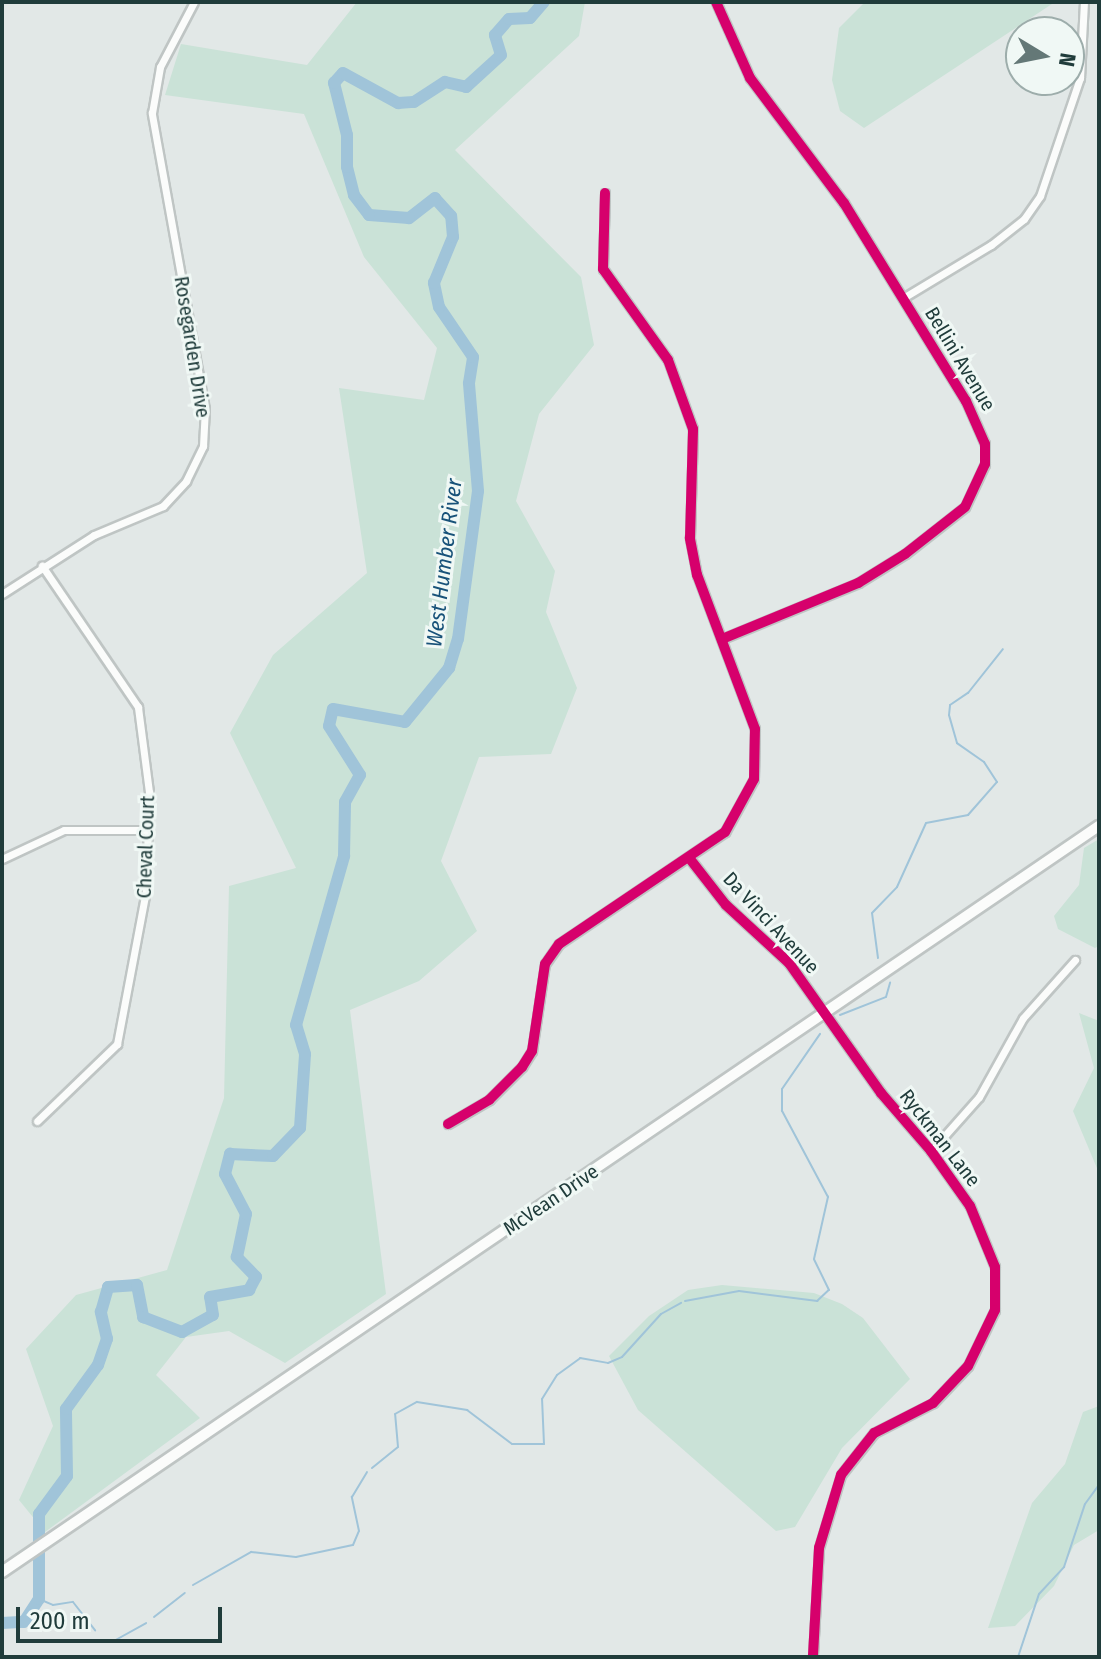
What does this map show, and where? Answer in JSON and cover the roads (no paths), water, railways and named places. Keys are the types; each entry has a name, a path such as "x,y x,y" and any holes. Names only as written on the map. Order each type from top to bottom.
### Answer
{"main road":[{"name":"McVean Drive","path":"2,1572 1099,826"}],"street":[{"name":"Rosegarden Drive","path":"2,594 42,566 163,506 186,481 203,446 205,409 152,113 160,67 194,2"},
{"name":"Bellini Avenue","path":"716,2 750,78 827,178 978,424 985,464 978,487 944,525 858,583 722,639"},
{"path":"903,298 991,245 1024,219 1040,196 1080,78 1084,2"},
{"path":"448,1124 489,1100 522,1067 532,1051 545,964 559,944 690,859 733,823 756,770 755,729 697,575 690,538 696,464 691,420 668,360 612,290 603,269 605,193"},
{"name":"Cheval Court","path":"37,1121 117,1044 146,891 148,830 148,752 138,707 42,566"},
{"path":"2,859 64,830 148,830"},
{"name":"Da Vinci Avenue","path":"690,859 726,905 789,963 826,1012"},
{"path":"931,1151 979,1097 1023,1018 1075,960"},
{"name":"Ryckman Lane","path":"813,1657 823,1527 850,1457 874,1433 945,1392 988,1335 995,1310 987,1241 931,1151 881,1093 826,1012"}],"waterway":[{"name":"West Humber River","path":"2,1623 24,1622 39,1599 39,1514 67,1476 66,1409 98,1365 107,1339 101,1312 108,1287 137,1285 143,1317 182,1332 213,1315 210,1297 249,1290 256,1277 237,1257 246,1214 225,1174 230,1154 273,1156 300,1128 305,1054 296,1025 344,856 345,802 360,775 329,726 333,709 405,722 449,668 458,639 478,491 469,383 473,357 439,307 434,283 453,237 451,216 435,198 409,218 369,215 354,195 347,167 347,135 334,83 343,73 398,103 414,102 445,82 466,87 501,55 495,35 509,19 530,18 544,2"},
{"path":"878,958 872,913 897,887 926,823 968,815 997,782 984,762 957,743 949,715 950,705 968,693 1003,649"},
{"path":"840,1015 886,997 890,983"},
{"path":"685,1301 739,1291 817,1301 829,1290 814,1259 828,1197 782,1111 782,1089 820,1034"},
{"path":"372,1468 398,1447 395,1414 417,1402 467,1410 512,1444 544,1444 542,1399 557,1375 580,1358 608,1363 622,1357 661,1314 681,1303"},
{"path":"193,1585 251,1552 296,1557 353,1545 359,1531 352,1497 367,1472"},
{"path":"1018,1657 1039,1594 1064,1567 1085,1504 1099,1485"},
{"path":"154,1617 185,1593"},
{"path":"39,1599 53,1605 73,1602 95,1630"},
{"path":"112,1642 146,1623"}]}
